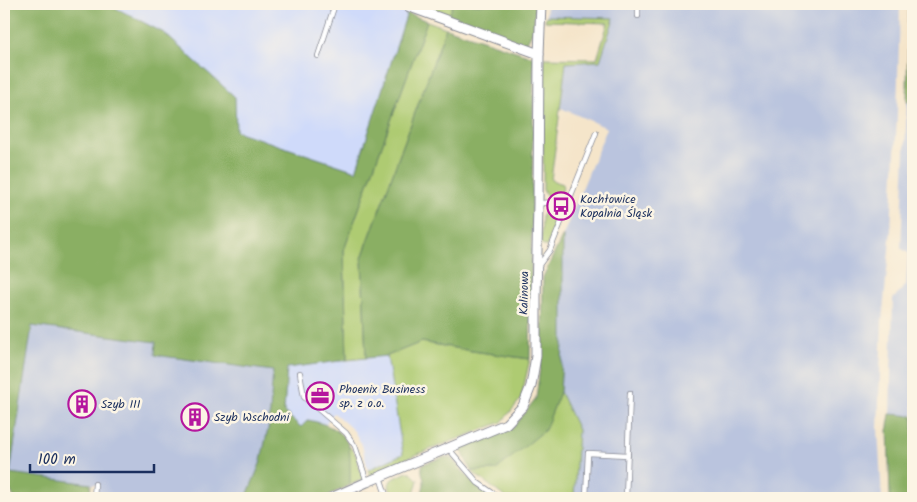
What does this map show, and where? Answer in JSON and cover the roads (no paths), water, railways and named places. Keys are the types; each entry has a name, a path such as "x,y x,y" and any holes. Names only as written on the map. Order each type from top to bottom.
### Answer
{"street":[{"path":"402,4 538,54"},
{"name":"Kalinowa","path":"331,498 506,424 523,406 532,386 536,356 538,54 541,4"}],"lane":[{"path":"318,56 335,4"},
{"path":"638,4 638,16"},
{"path":"537,268 550,250 596,133"},
{"path":"538,204 554,202 561,206 564,215"},
{"path":"300,373 304,397 346,433 355,446 367,482"},
{"path":"626,498 630,392"},
{"path":"448,448 478,483 500,498"},
{"path":"586,498 588,453 628,455"},
{"path":"380,476 387,498"},
{"path":"94,498 95,484"},
{"path":"4,495 7,498"}],"place":[{"name":"Kochłowice Kopalnia Śląsk","path":"561,206"},
{"name":"Phoenix Business sp. z o.o.","path":"320,396"},
{"name":"Szyb III","path":"82,404"},
{"name":"Szyb Wschodni","path":"195,417"}]}
